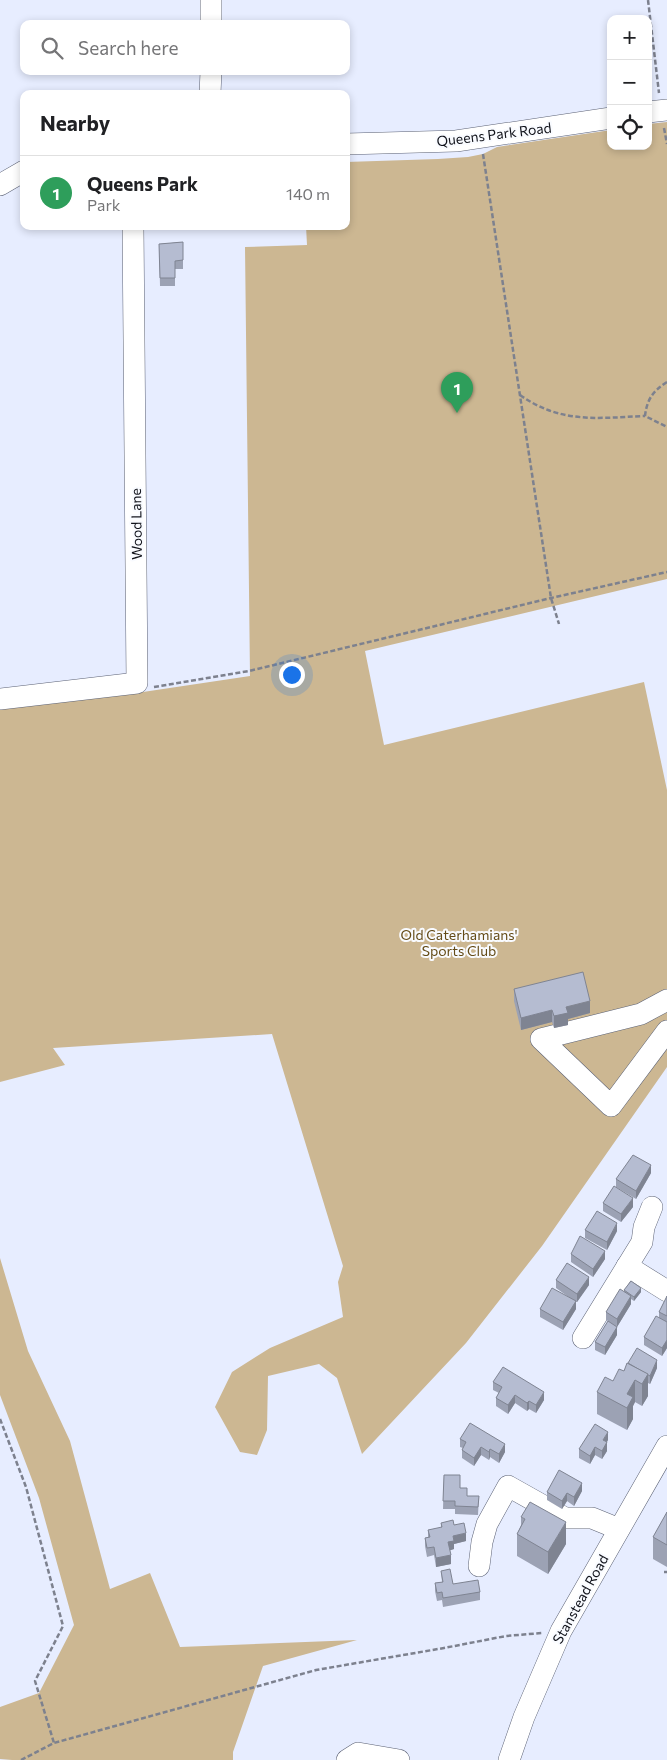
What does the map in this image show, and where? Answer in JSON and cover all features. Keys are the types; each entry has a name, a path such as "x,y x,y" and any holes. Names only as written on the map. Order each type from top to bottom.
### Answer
{"street":[{"path":"211,0 211,20"},
{"path":"210,90 211,75"},
{"name":"Queens Park Road","path":"350,144 456,141 607,119"},
{"path":"0,185 20,173"},
{"name":"Wood Lane","path":"133,230 137,683"},
{"path":"0,700 137,683"},
{"path":"667,1000 641,1014 541,1039 611,1106 667,1031"},
{"path":"583,1338 642,1242 644,1227 652,1207"},
{"path":"627,1266 667,1291"},
{"name":"Stanstead Road","path":"509,1760 524,1717 561,1631 667,1446"},
{"path":"479,1566 482,1542 487,1524 508,1486 564,1518 592,1518 619,1529"},
{"path":"347,1760 358,1753 399,1760"}],"path":[{"path":"648,0 659,111"},
{"path":"482,137 550,598 559,624"},
{"path":"645,416 647,403 659,387 667,382"},
{"path":"520,394 534,404 557,414 592,418 645,416 667,427"},
{"path":"137,683 144,688 249,671 550,598 667,572"},
{"path":"0,1419 26,1487 63,1626 35,1680 54,1744"},
{"path":"21,1760 54,1744 316,1670 506,1636 561,1631"}],"green space":[{"name":"Old Caterhamians' Sports Club","path":"667,122 667,579 365,651 384,745 644,682 667,790 667,1067 542,1246 466,1343 362,1454 337,1378 319,1364 268,1376 267,1430 257,1455 240,1452 215,1407 232,1372 270,1348 343,1317 338,1282 343,1266 272,1034 53,1048 65,1065 0,1082 0,706 143,692 250,676 245,247 307,245 306,230 350,230 350,162 468,157 483,154 497,147 607,131 607,150 652,150 652,124"},
{"path":"0,1258 28,1351 70,1441 110,1589 150,1573 180,1647 357,1640 263,1666 233,1752 233,1760 0,1759 0,1707 39,1693 74,1625 39,1498 0,1395"}],"building":[{"path":"183,242 183,260 175,261 175,278 160,278 159,244"},
{"path":"583,972 590,1001 566,1007 568,1013 554,1016 552,1010 521,1018 514,989"},
{"path":"633,1155 651,1165 636,1191 616,1179"},
{"path":"614,1186 633,1198 621,1214 603,1203"},
{"path":"597,1211 617,1223 607,1242 585,1230"},
{"path":"580,1236 605,1251 593,1269 571,1254"},
{"path":"567,1263 589,1277 577,1294 556,1280"},
{"path":"631,1281 641,1288 634,1297 624,1290"},
{"path":"552,1288 576,1301 563,1322 540,1309"},
{"path":"620,1289 631,1296 617,1319 606,1312"},
{"path":"667,1296 667,1316 659,1312"},
{"path":"656,1316 667,1322 667,1340 662,1348 644,1337"},
{"path":"608,1321 617,1327 605,1347 595,1342"},
{"path":"637,1348 657,1360 650,1376 628,1363"},
{"path":"627,1363 648,1374 642,1384 635,1380 627,1394 633,1397 627,1408 597,1392 605,1377 613,1381 619,1369 624,1371"},
{"path":"503,1367 544,1392 536,1405 529,1401 527,1403 515,1395 508,1405 496,1398 502,1387 493,1382"},
{"path":"470,1423 505,1444 499,1454 490,1449 489,1452 481,1447 474,1458 462,1450 466,1442 460,1439"},
{"path":"595,1424 608,1432 603,1440 607,1442 602,1451 595,1447 590,1456 579,1449"},
{"path":"559,1470 582,1483 574,1497 567,1493 562,1501 547,1492"},
{"path":"444,1475 460,1475 460,1488 467,1488 467,1496 479,1496 478,1507 455,1506 455,1501 443,1501"},
{"path":"530,1502 566,1522 548,1552 517,1534 525,1519 521,1517"},
{"path":"667,1512 667,1545 653,1537"},
{"path":"453,1520 454,1525 464,1523 466,1533 453,1536 454,1541 448,1542 451,1555 436,1558 434,1547 427,1548 425,1538 430,1537 428,1530 442,1527 441,1523"},
{"path":"450,1569 453,1584 478,1580 480,1592 443,1598 442,1592 437,1593 435,1583 443,1582 441,1571"}],"place":[{"name":"Queens Park","path":"457,413"}]}
